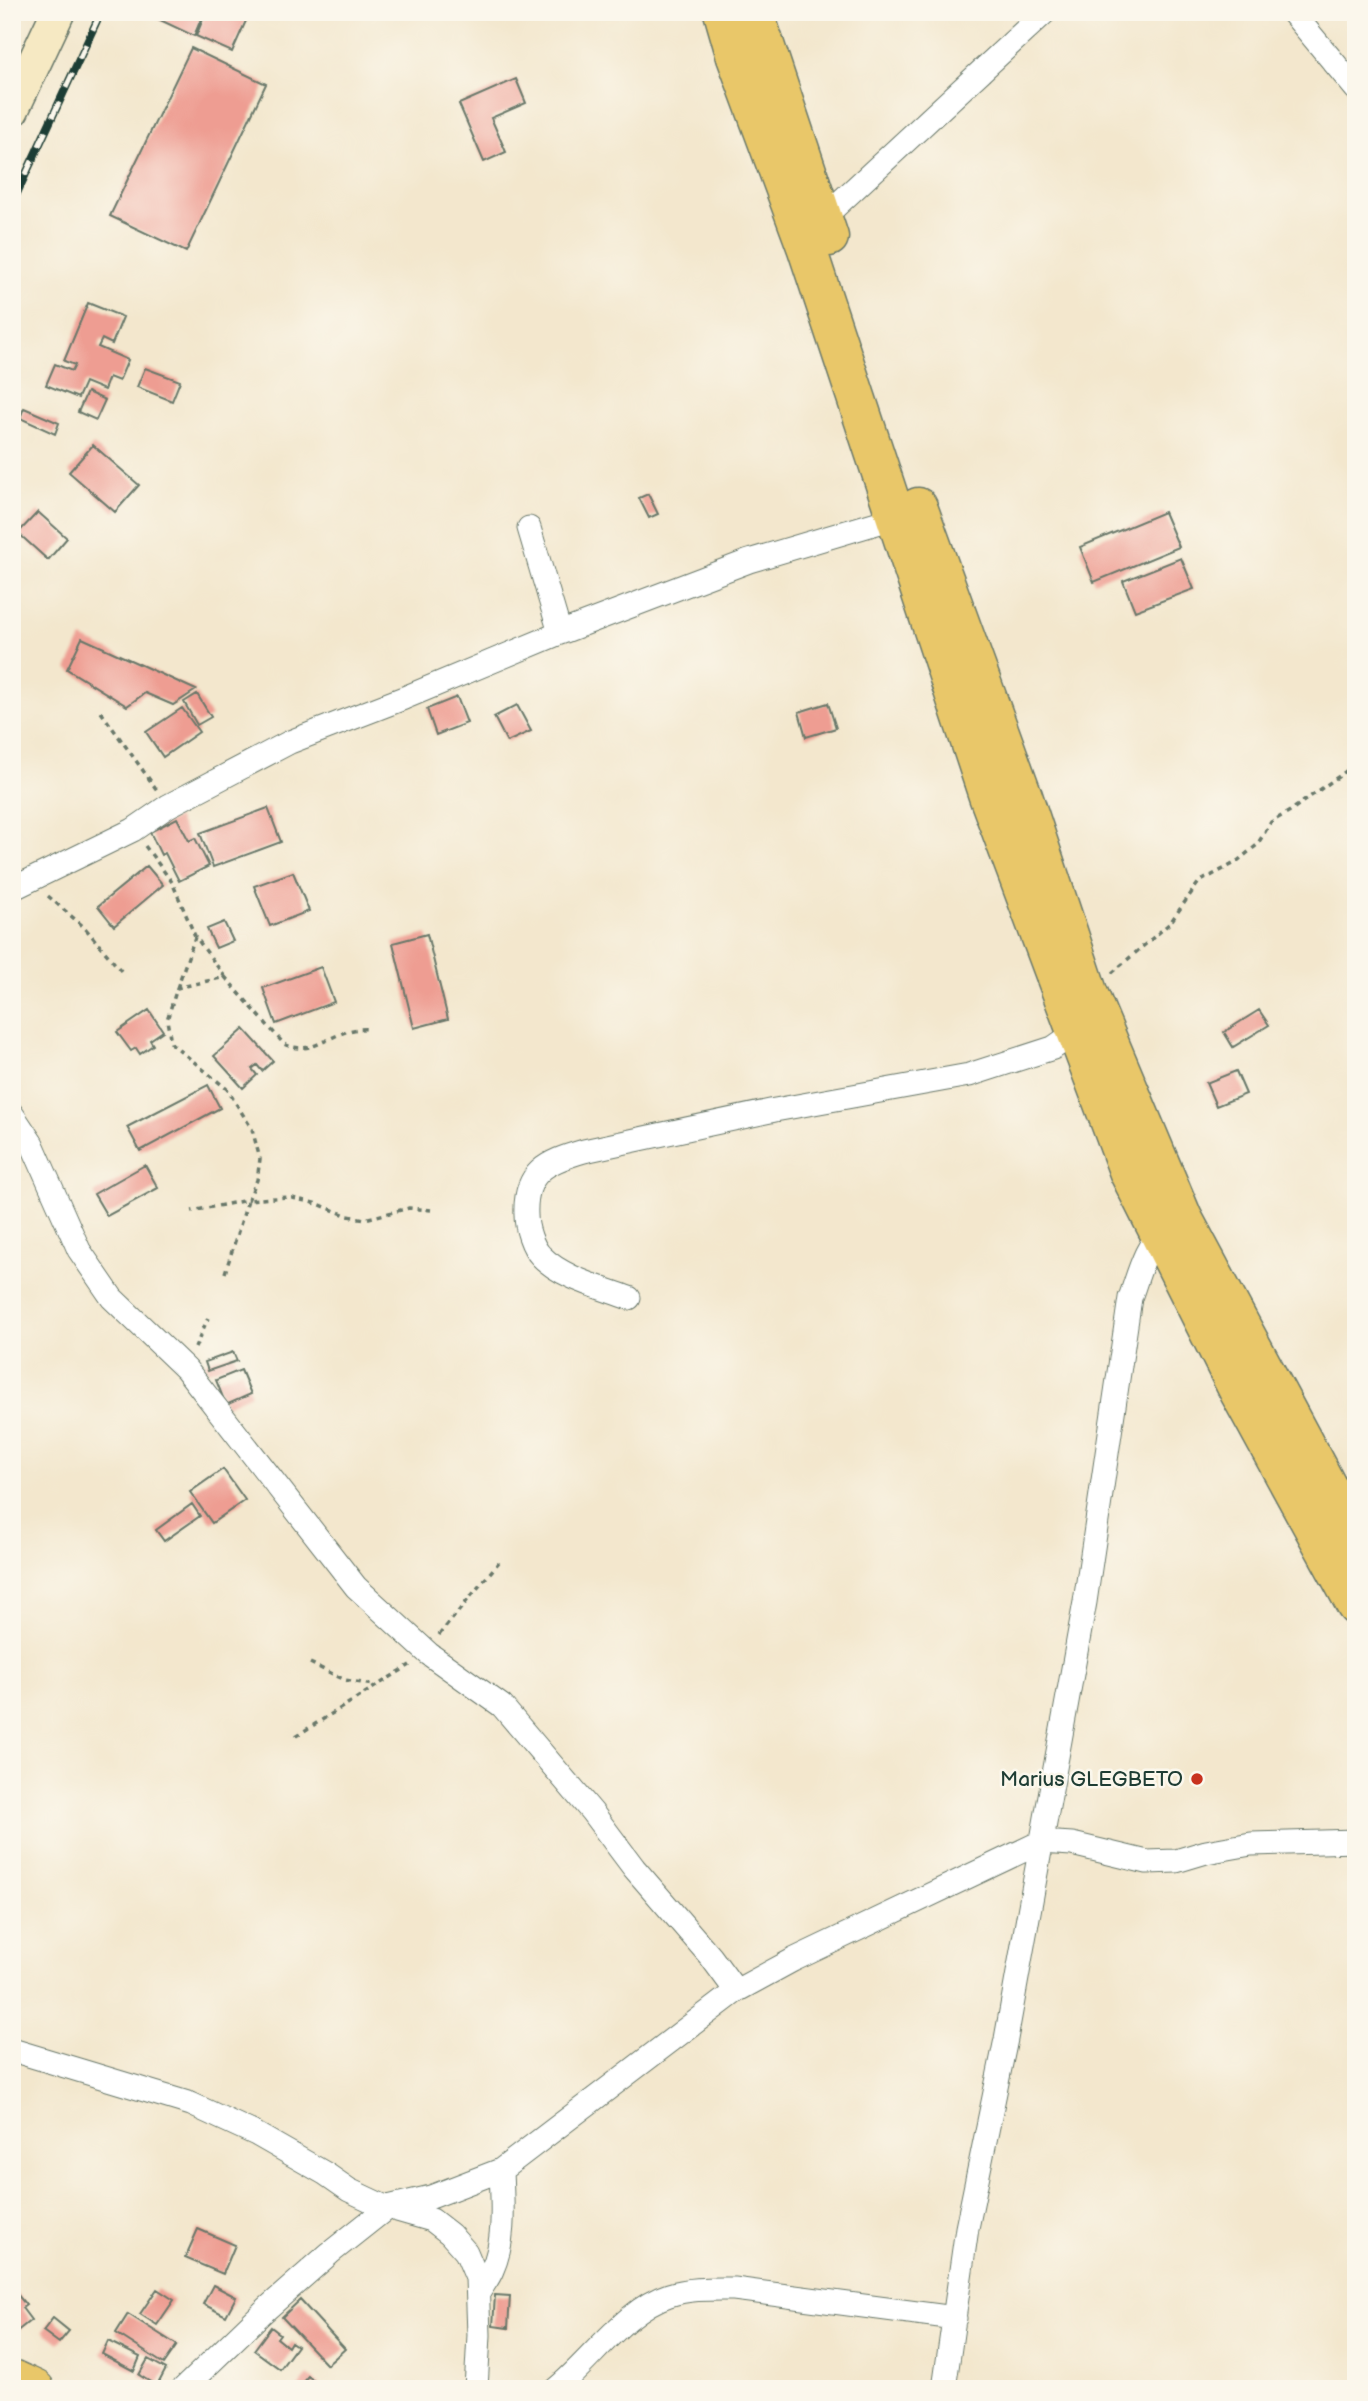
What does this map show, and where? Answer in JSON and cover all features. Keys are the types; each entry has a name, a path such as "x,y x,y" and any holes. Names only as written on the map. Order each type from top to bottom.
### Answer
{"highway":[{"path":"723,12 752,38 822,218 988,796 1129,1172 1171,1226 1356,1540"},
{"path":"752,38 807,249 907,514 1023,796 1088,992 1171,1226 1251,1415 1356,1606"}],"main road":[{"path":"12,2378 36,2389"}],"street":[{"path":"12,110 58,12"},
{"path":"822,218 1045,12"},
{"path":"1292,12 1356,89"},
{"path":"12,889 133,831 169,806 290,741 749,561 907,514"},
{"path":"529,528 561,633"},
{"path":"629,1298 572,1275 538,1254 526,1225 525,1197 530,1182 542,1168 560,1158 584,1151 775,1110 969,1075 1053,1048 1076,1032"},
{"path":"12,1114 32,1144 79,1250 112,1298 186,1369 356,1587 429,1654 502,1706 592,1812 634,1868 711,1957 736,1992"},
{"path":"944,2389 967,2228 1006,2039 1086,1602 1130,1298 1149,1251 1171,1226"},
{"path":"183,2389 263,2312 388,2207 430,2197 501,2170 736,1992 777,1968 1041,1842 1072,1844 1147,1862 1176,1861 1206,1852 1251,1844 1356,1841"},
{"path":"12,2050 191,2104 256,2134 349,2190 388,2207 432,2220 450,2234 466,2252 477,2278 479,2334 476,2389"},
{"path":"478,2294 492,2270 499,2250 502,2224 501,2170"},
{"path":"556,2389 638,2312 667,2295 699,2289 734,2289 955,2318"}],"path":[{"path":"101,712 169,806"},
{"path":"1088,992 1170,923 1199,882 1235,863 1257,845 1271,822 1356,764"},
{"path":"133,831 172,882 195,936 225,977 284,1044 295,1049 308,1049 339,1033 360,1028 370,1029"},
{"path":"33,877 51,900 85,928 122,972"},
{"path":"195,936 167,1020 171,1043 227,1089 252,1129 260,1159 257,1180 225,1273"},
{"path":"177,988 225,977"},
{"path":"192,1211 248,1200 288,1197 365,1219 409,1208 431,1210"},
{"path":"186,1369 208,1318"},
{"path":"296,1736 429,1654 437,1638 499,1562"},
{"path":"310,1663 345,1680 375,1686"}],"building":[{"path":"161,12 204,12 194,36 158,19"},
{"path":"206,12 250,12 232,52 196,36"},
{"path":"191,48 266,84 186,252 110,216"},
{"path":"516,79 526,103 491,118 506,152 484,162 459,104"},
{"path":"88,303 123,317 112,344 102,339 98,347 128,360 119,381 109,377 104,390 85,382 78,398 46,385 55,364 72,371 75,365 64,361"},
{"path":"145,368 180,381 172,401 137,387"},
{"path":"87,392 105,400 96,420 78,412"},
{"path":"24,408 59,423 55,434 20,418"},
{"path":"93,445 139,485 115,512 69,472"},
{"path":"648,494 658,514 649,518 639,498"},
{"path":"38,512 67,538 48,560 18,533"},
{"path":"1164,512 1179,547 1094,582 1080,547"},
{"path":"1181,558 1194,589 1135,611 1123,581"},
{"path":"82,638 196,690 173,705 145,693 127,706 67,669"},
{"path":"197,694 211,717 197,725 184,702"},
{"path":"457,697 467,723 436,735 427,709"},
{"path":"828,703 836,728 806,737 799,712"},
{"path":"517,705 531,731 507,742 494,717"},
{"path":"182,708 199,732 163,757 146,732"},
{"path":"268,808 281,842 213,867 200,833"},
{"path":"177,818 189,841 195,838 209,866 179,881 165,853 161,855 150,832"},
{"path":"147,866 163,885 114,926 98,906"},
{"path":"293,872 309,911 270,926 254,886"},
{"path":"224,922 233,941 216,948 207,929"},
{"path":"427,934 448,1019 414,1028 393,943"},
{"path":"321,967 334,1002 276,1024 263,988"},
{"path":"149,1010 163,1031 150,1040 153,1045 140,1054 136,1048 131,1051 117,1032"},
{"path":"1259,1010 1269,1025 1233,1047 1224,1032"},
{"path":"244,1029 273,1061 262,1071 257,1065 252,1069 257,1075 243,1088 214,1056"},
{"path":"1236,1071 1246,1094 1216,1106 1206,1083"},
{"path":"208,1085 220,1108 140,1151 127,1127"},
{"path":"145,1165 158,1188 107,1216 94,1194"},
{"path":"233,1352 237,1361 208,1371 205,1362"},
{"path":"241,1370 251,1394 226,1405 216,1380"},
{"path":"223,1469 245,1500 212,1523 190,1492"},
{"path":"192,1504 200,1516 164,1541 156,1530"},
{"path":"198,2229 235,2245 223,2274 185,2258"},
{"path":"213,2285 236,2297 226,2316 203,2304"},
{"path":"12,2288 26,2305 22,2308 31,2320 16,2332 12,2328"},
{"path":"157,2289 174,2300 157,2325 140,2314"},
{"path":"495,2295 510,2296 508,2328 493,2326"},
{"path":"300,2300 345,2349 327,2365 282,2317"},
{"path":"128,2314 177,2345 164,2364 116,2333"},
{"path":"53,2318 69,2331 59,2343 43,2331"},
{"path":"271,2327 280,2334 277,2338 288,2347 291,2342 297,2346 280,2369 254,2350"},
{"path":"108,2341 140,2357 134,2371 102,2354"},
{"path":"148,2359 166,2369 157,2386 139,2375"},
{"path":"308,2376 324,2389 297,2389"}],"railway":[{"path":"12,204 101,12"}],"place":[{"name":"Marius GLEGBETO","path":"1197,1779"}]}
